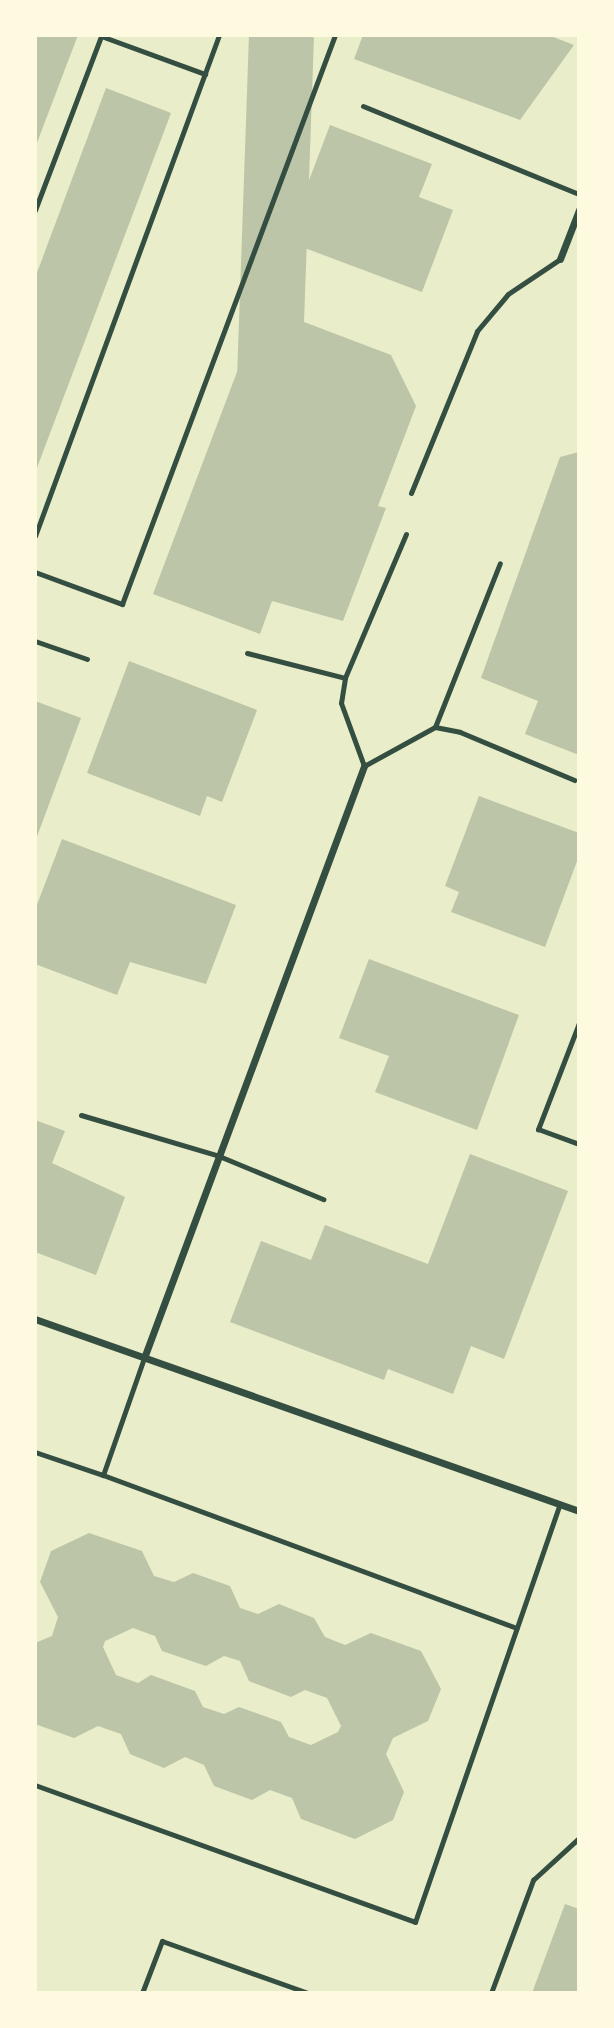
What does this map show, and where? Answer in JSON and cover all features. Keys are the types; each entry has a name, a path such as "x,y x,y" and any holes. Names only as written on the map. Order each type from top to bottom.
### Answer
{"street":[{"path":"560,259 579,210"},
{"path":"144,1358 364,766"},
{"path":"35,1319 579,1511"}],"lane":[{"path":"122,43 125,35"},
{"path":"35,536 219,35"},
{"path":"35,572 122,604 335,35"},
{"path":"35,210 102,36 205,74"},
{"path":"363,106 579,194"},
{"path":"411,494 477,331 508,294 560,259"},
{"path":"406,534 345,678 341,703 364,766 435,727 500,564"},
{"path":"35,640 87,659"},
{"path":"247,653 345,678"},
{"path":"435,727 460,732 574,780"},
{"path":"579,1023 538,1129 579,1144"},
{"path":"81,1115 219,1156 323,1199"},
{"path":"103,1475 144,1358"},
{"path":"35,1452 517,1628"},
{"path":"35,1784 415,1922 559,1505"},
{"path":"491,1993 533,1880 579,1838"},
{"path":"142,1993 162,1941 308,1993"}],"building":[{"path":"35,35 78,35 35,148"},
{"path":"249,35 314,37 295,573 230,571"},
{"path":"363,35 548,35 574,45 520,120 354,59"},
{"path":"106,88 171,113 35,473 35,278"},
{"path":"330,125 432,164 419,197 453,210 422,292 286,241"},
{"path":"262,306 391,355 416,406 378,506 386,508 343,621 272,601 260,634 153,594"},
{"path":"579,452 579,755 525,734 538,701 481,678 560,457"},
{"path":"129,661 257,710 222,802 207,796 200,816 87,773"},
{"path":"35,701 81,718 35,842"},
{"path":"479,796 579,833 579,856 545,947 451,912 459,892 445,886"},
{"path":"62,839 236,905 206,984 130,962 117,995 35,964 35,910"},
{"path":"369,959 519,1015 477,1130 375,1092 389,1056 339,1038"},
{"path":"35,1120 65,1131 52,1163 125,1197 96,1275 35,1252"},
{"path":"470,1154 568,1191 504,1359 471,1346 453,1394 388,1369 384,1380 230,1322 261,1241 311,1260 325,1225 428,1264"},
{"path":"89,1533 142,1551 154,1576 174,1582 193,1573 230,1586 240,1608 258,1614 279,1604 314,1618 325,1637 345,1645 371,1633 421,1651 441,1689 428,1721 393,1738 386,1754 404,1792 393,1820 355,1839 301,1819 292,1798 270,1790 252,1800 214,1786 204,1765 185,1757 164,1768 130,1754 121,1734 98,1726 74,1738 35,1724 35,1643 52,1636 58,1617 40,1582 51,1551","holes":["133,1628 155,1636 162,1651 206,1666 224,1656 240,1661 249,1681 291,1697 305,1690 327,1698 341,1726 338,1732 311,1745 289,1737 281,1722 239,1707 224,1714 203,1707 195,1691 151,1675 138,1683 116,1675 103,1647 105,1641"]},
{"path":"565,1904 579,1909 579,1993 532,1993"}]}
